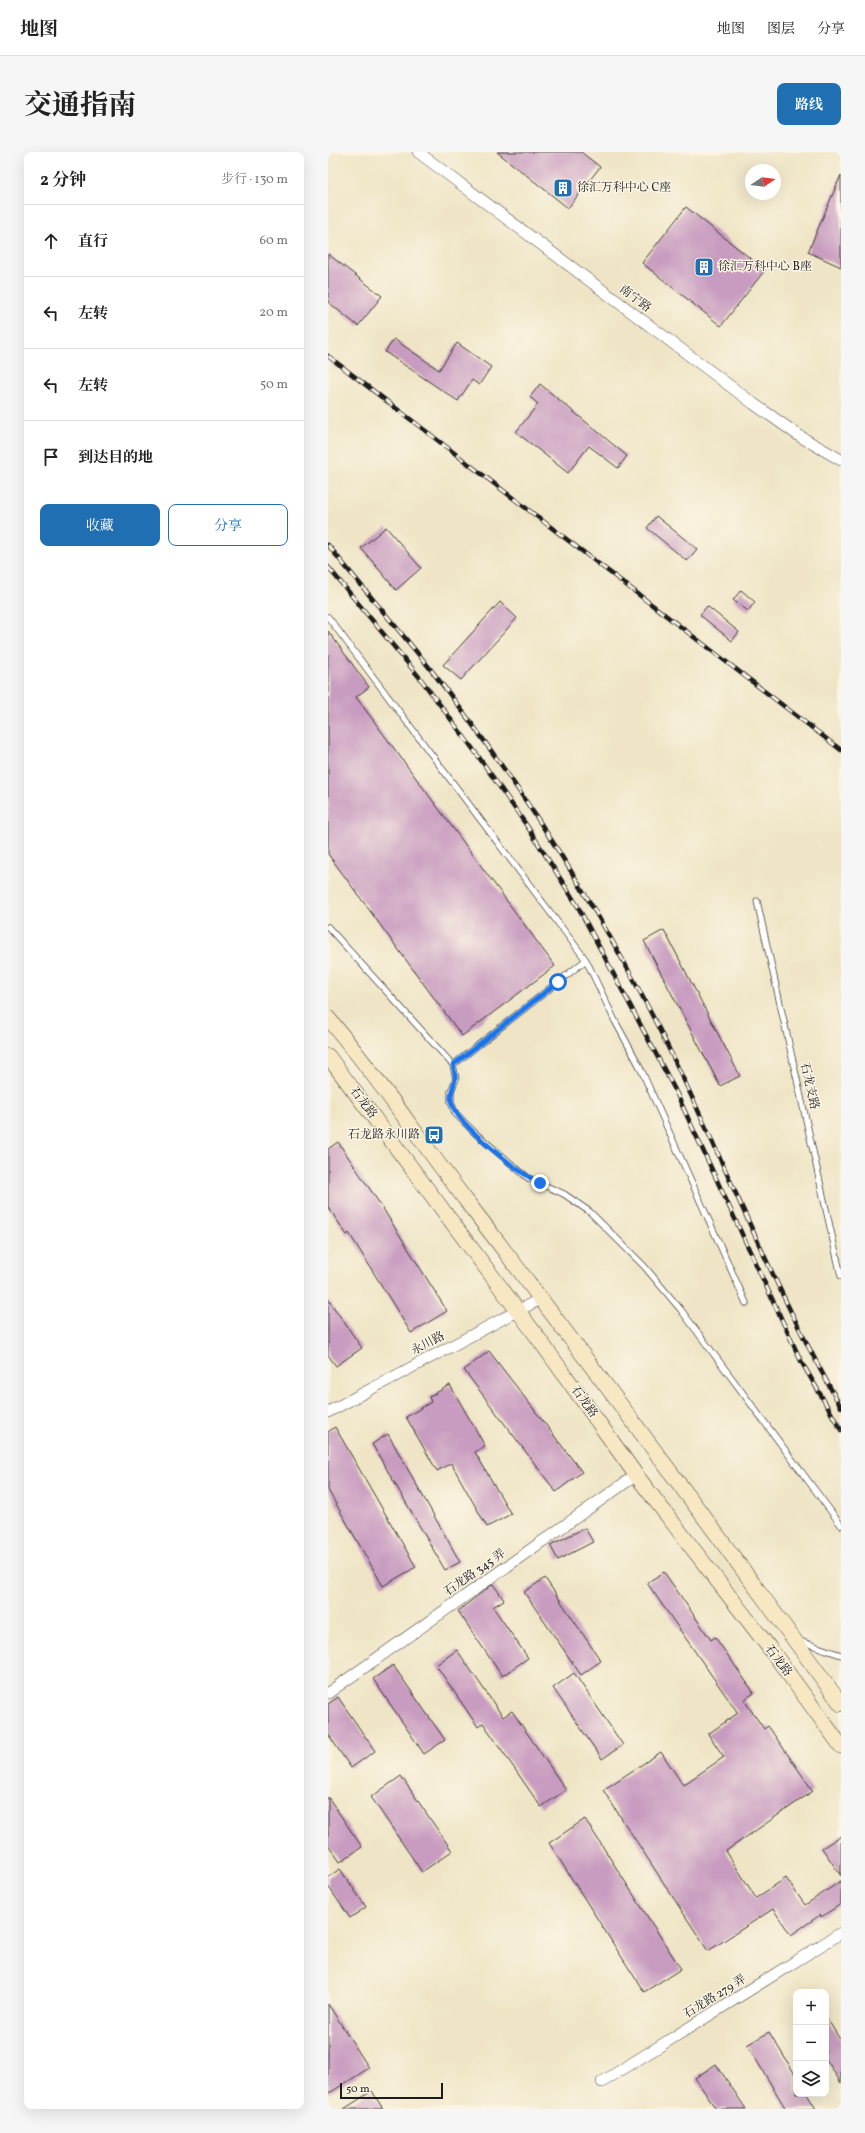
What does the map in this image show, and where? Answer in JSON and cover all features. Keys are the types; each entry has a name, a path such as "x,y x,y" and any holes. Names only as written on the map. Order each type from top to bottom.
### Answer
{"main road":[{"name":"石龙路","path":"328,1018 350,1044 422,1143 794,1639 841,1704"},
{"name":"石龙路","path":"328,1056 518,1311 636,1475 774,1654 841,1746"}],"street":[{"name":"南宁路","path":"418,152 754,404 801,436 841,460"},
{"name":"永川路","path":"328,1412 540,1299"},
{"name":"石龙路 345 弄","path":"328,1693 636,1475"},
{"name":"石龙路 279 弄","path":"602,2082 841,1933"}],"lane":[{"path":"328,617 586,960 615,1021 639,1065 746,1303"},
{"name":"石龙支路","path":"757,901 841,1276"},
{"path":"328,927 453,1065 456,1079 451,1091 451,1102 455,1113 474,1133 528,1178 564,1194 590,1212 653,1276 681,1310 841,1524"},
{"path":"453,1065 586,960"},
{"path":"794,1639 841,1655"}],"building":[{"name":"徐汇万科中心 C座","path":"497,152 581,152 600,167 568,208"},
{"path":"841,175 841,267 808,252"},
{"name":"徐汇万科中心 B座","path":"686,207 765,270 721,326 642,263"},
{"path":"328,254 382,296 358,326 328,302"},
{"path":"394,339 439,370 457,343 491,367 479,385 472,380 458,401 385,352"},
{"path":"540,384 627,456 618,468 589,446 568,473 516,432 538,404 530,397"},
{"path":"656,516 697,549 687,561 647,528"},
{"path":"386,527 421,568 396,590 361,548"},
{"path":"741,590 755,602 748,611 733,600"},
{"path":"500,602 517,618 461,680 443,665"},
{"path":"707,606 739,632 732,641 700,615"},
{"path":"328,631 369,687 356,697 555,966 462,1036 328,854"},
{"path":"664,930 740,1076 720,1086 644,941"},
{"path":"338,1142 382,1207 447,1311 411,1333 349,1233 347,1235 328,1207 328,1149"},
{"path":"328,1299 362,1348 336,1366 328,1355"},
{"path":"489,1351 582,1472 556,1492 464,1370"},
{"path":"450,1385 485,1446 475,1452 511,1514 487,1527 451,1463 437,1471 406,1417 431,1402 429,1397"},
{"path":"335,1427 416,1567 383,1586 328,1490 328,1432"},
{"path":"388,1434 460,1562 445,1570 372,1444"},
{"path":"585,1528 593,1542 558,1560 550,1545"},
{"path":"664,1572 711,1640 715,1637 754,1693 744,1700 764,1729 768,1726 813,1791 726,1851 756,1898 786,1878 805,1905 841,1881 841,1904 821,1917 820,1915 791,1935 773,1909 708,1951 603,1790 661,1752 683,1785 724,1757 708,1734 738,1713 647,1583"},
{"path":"545,1578 601,1661 581,1675 524,1592"},
{"path":"493,1584 504,1600 493,1607 528,1658 502,1676 458,1611"},
{"path":"457,1650 503,1717 512,1711 566,1790 541,1807 483,1723 478,1727 436,1665"},
{"path":"393,1665 445,1740 424,1754 373,1679"},
{"path":"574,1673 623,1745 602,1759 553,1688"},
{"path":"338,1697 375,1751 351,1768 328,1734 328,1704"},
{"path":"401,1776 452,1851 422,1872 371,1797"},
{"path":"328,1797 362,1847 340,1862 328,1844"},
{"path":"585,1819 681,1969 644,1992 549,1843"},
{"path":"841,1836 841,1876 822,1848"},
{"path":"340,1869 366,1907 350,1918 328,1886 328,1877"},
{"path":"328,2004 369,2068 328,2094"},
{"path":"829,2022 841,2041 841,2083 829,2064"},
{"path":"769,2032 793,2071 793,2097 809,2097 816,2109 786,2109 747,2045"},
{"path":"716,2064 746,2109 716,2109 695,2078"},
{"path":"372,2091 383,2109 344,2109"}],"railway":[{"path":"328,356 841,750"},
{"path":"328,545 428,666 486,743 540,822 591,904 665,1040 787,1304 841,1407"},
{"path":"328,567 420,678 476,753 527,826 577,905 674,1088 801,1361 841,1430"}],"place":[{"name":"徐汇万科中心 C座","path":"563,188"},
{"name":"徐汇万科中心 B座","path":"704,267"},
{"name":"石龙路永川路","path":"434,1135"}],"route":[{"path":"540,1183 528,1178 474,1133 455,1113 451,1102 451,1091 456,1079 453,1065 558,982"}]}
